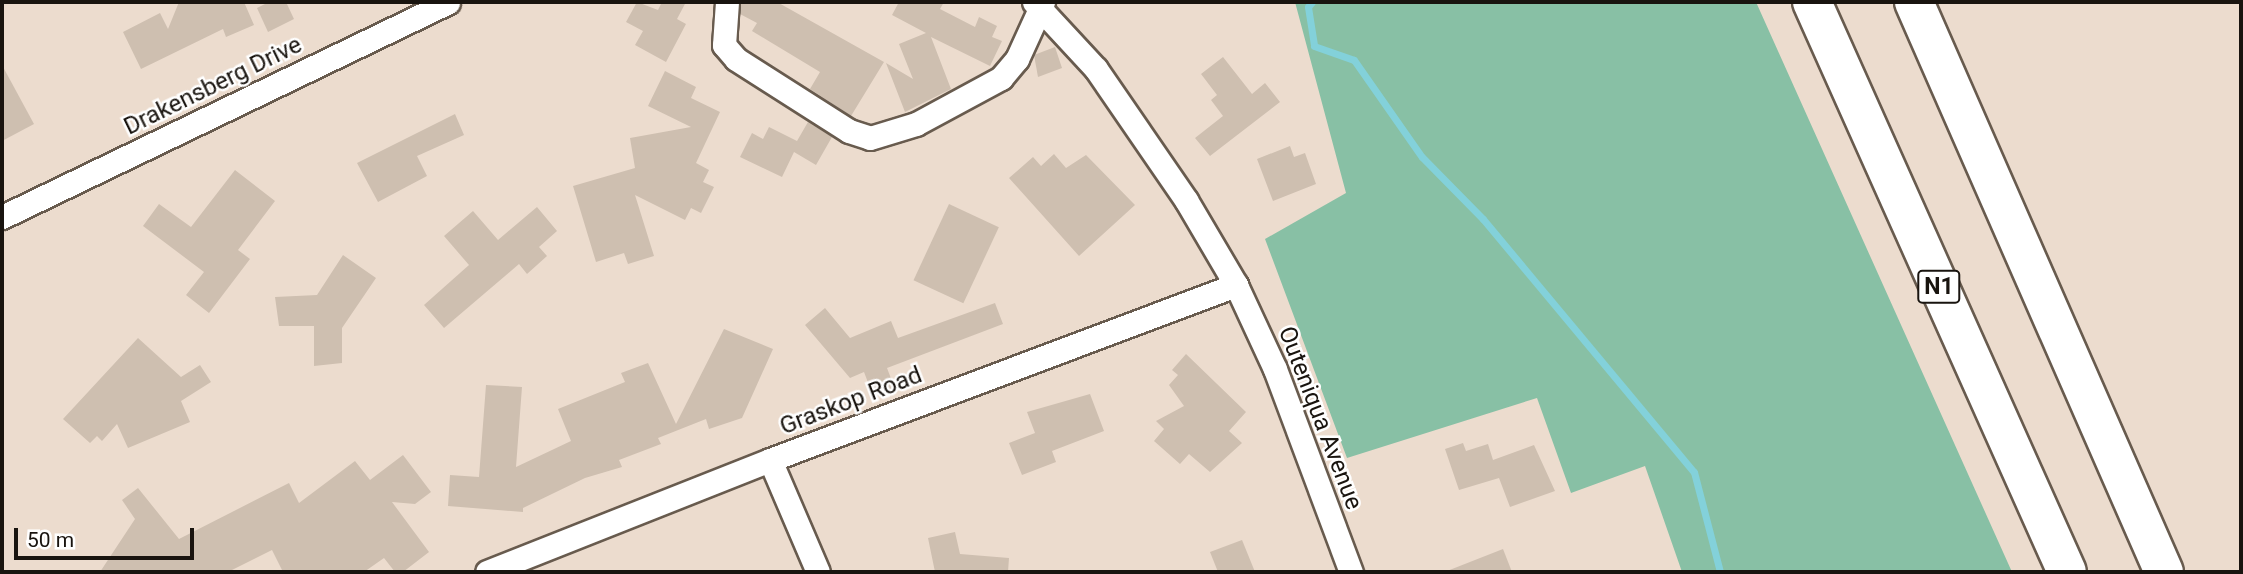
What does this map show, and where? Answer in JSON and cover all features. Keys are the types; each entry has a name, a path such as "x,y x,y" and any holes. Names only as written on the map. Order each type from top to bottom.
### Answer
{"highway":[{"name":"N1","path":"1812,2 2067,572"},
{"path":"1914,2 2164,572"}],"street":[{"name":"Drakensberg Drive","path":"2,217 448,2"},
{"path":"727,2 724,46 736,59 849,131 870,138 916,124 992,85 1017,58 1040,5"},
{"name":"Outeniqua Avenue","path":"1040,5 1096,69 1186,200 1236,285 1275,369 1351,572"},
{"name":"Graskop Road","path":"487,572 769,460 1236,285"},
{"path":"769,460 818,572"}],"green space":[{"path":"1295,2 1756,2 2012,572 1682,572 1645,466 1571,493 1537,398 1347,458 1265,239 1346,193"}],"building":[{"path":"179,2 244,2 254,25 226,37 223,29 141,69 123,32 160,13 168,29"},
{"path":"269,2 286,2 294,19 268,32 257,8"},
{"path":"637,2 658,10 662,2 686,2 677,19 686,24 666,62 635,45 643,31 626,22"},
{"path":"741,2 777,2 884,62 851,116 810,89 820,72 752,31 757,23 740,14"},
{"path":"899,2 944,2 940,9 975,27 979,17 997,26 992,37 1002,41 990,66 931,37 951,89 905,112 886,63 913,79 899,44 926,33 892,15"},
{"path":"1055,47 1062,68 1038,77 1034,55"},
{"path":"1223,57 1252,94 1265,83 1280,102 1210,156 1195,138 1223,116 1211,100 1217,95 1201,74"},
{"path":"2,65 34,124 2,141"},
{"path":"665,71 696,87 691,98 720,112 696,163 709,170 703,182 714,187 701,213 691,208 685,220 635,195 654,256 628,264 624,253 596,262 573,186 635,168 630,138 691,127 648,106"},
{"path":"455,114 464,135 417,156 427,176 378,202 357,163"},
{"path":"808,122 832,137 816,165 794,152 782,177 740,157 752,133 763,139 769,127 797,141"},
{"path":"1290,146 1294,157 1305,153 1316,184 1273,201 1257,159"},
{"path":"1054,154 1066,168 1086,155 1135,205 1079,256 1009,178 1033,157 1041,166"},
{"path":"235,170 275,201 238,250 250,259 209,313 186,295 204,272 143,226 159,204 191,227"},
{"path":"949,204 999,227 963,303 914,280"},
{"path":"537,207 557,231 539,247 547,256 527,274 519,264 444,328 424,305 469,265 444,236 473,211 498,240"},
{"path":"343,255 376,278 342,328 342,363 314,366 314,326 279,326 275,297 317,295"},
{"path":"995,303 1003,324 887,368 895,389 872,393 864,372 850,378 805,325 825,308 850,338 891,321 898,338"},
{"path":"724,329 773,349 742,418 709,429 706,419 658,438 661,444 619,460 622,467 585,478 523,508 523,512 448,506 450,475 479,477 486,385 522,387 516,467 571,441 558,409 625,382 621,373 648,363 676,424"},
{"path":"138,338 181,377 200,365 211,382 181,401 190,422 128,448 117,424 102,441 97,436 90,443 63,419"},
{"path":"1186,354 1246,412 1229,431 1242,443 1210,472 1189,454 1180,464 1154,441 1164,429 1156,421 1184,406 1169,385 1178,375 1172,370"},
{"path":"1090,394 1104,431 1052,451 1056,462 1022,475 1009,443 1035,433 1027,412"},
{"path":"1463,443 1466,451 1488,444 1493,460 1534,445 1555,491 1510,507 1499,478 1459,490 1445,449"},
{"path":"403,455 431,492 415,504 392,502 429,552 403,572 395,572 384,558 364,572 283,572 272,550 228,572 100,572 135,519 122,500 138,488 179,539 289,483 299,503 355,461 370,480"},
{"path":"955,532 960,554 1009,558 1008,572 935,572 928,538"},
{"path":"1242,540 1255,572 1218,572 1210,552"},
{"path":"1503,549 1512,572 1447,572 1447,571"}],"waterway":[{"path":"1312,2 1308,7 1314,46 1354,60 1422,157 1483,219 1694,472 1720,572"}]}
